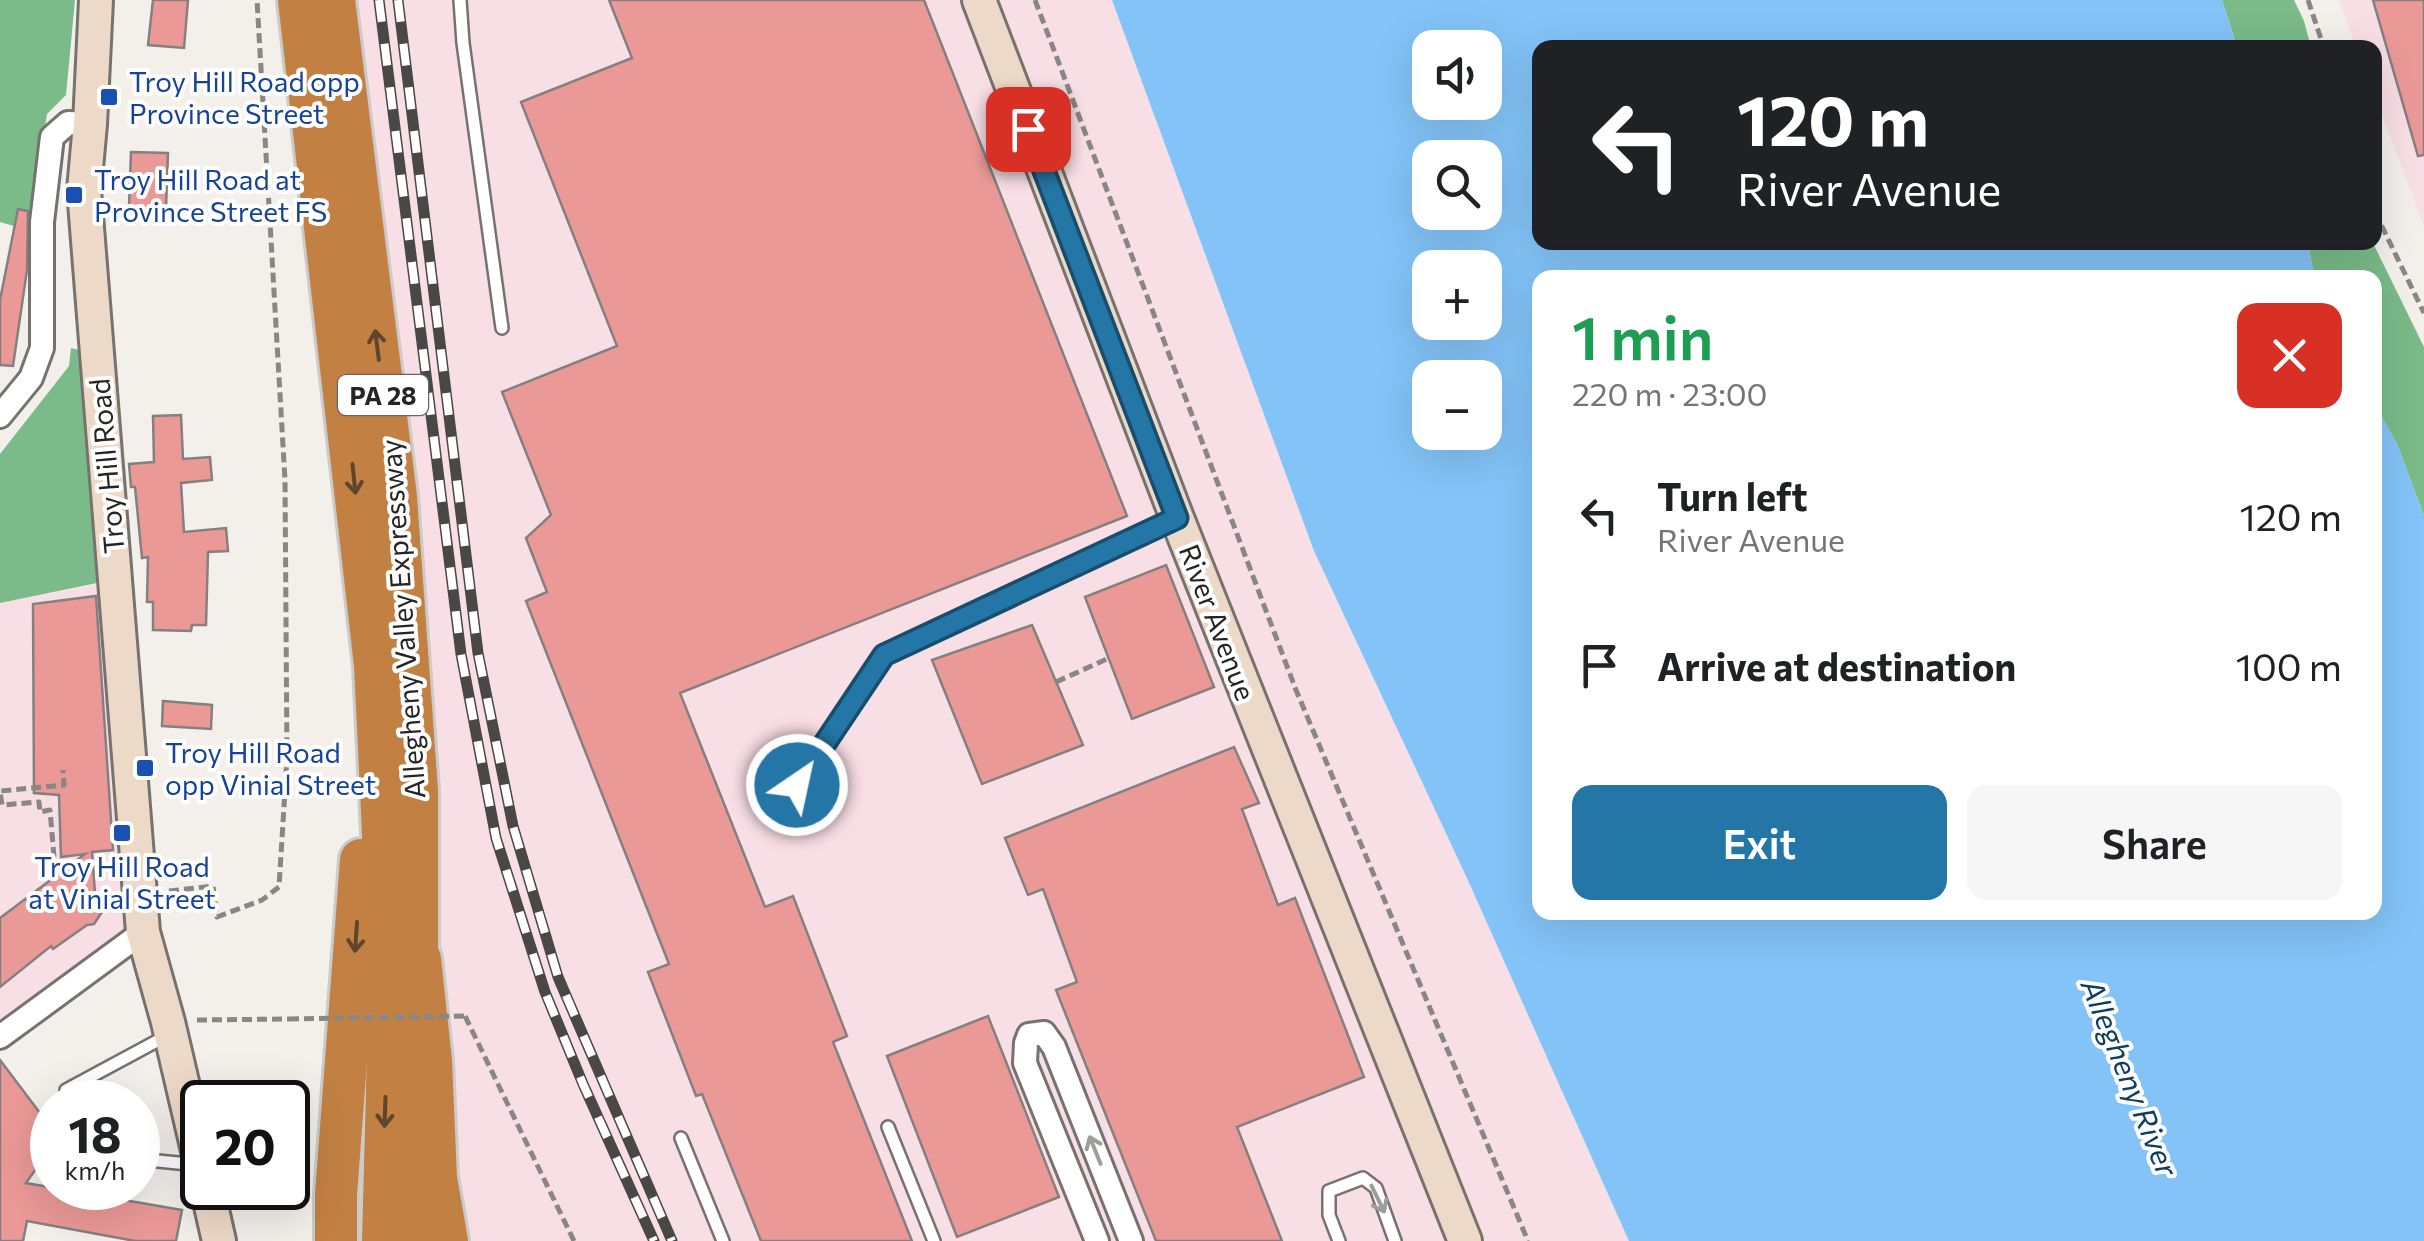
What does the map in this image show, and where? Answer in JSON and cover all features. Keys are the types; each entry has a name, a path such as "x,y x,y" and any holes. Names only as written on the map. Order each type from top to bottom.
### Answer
{"highway":[{"name":"Allegheny Valley Expressway","path":"299,0 375,665 390,978 383,1241"},
{"name":"Allegheny Valley Expressway","path":"334,0 396,497 418,791 413,1241"},
{"path":"336,1241 336,1195 375,665"},
{"path":"418,939 431,1062 436,1178 447,1241"}],"street":[{"name":"Troy Hill Road","path":"96,0 84,190 142,920 181,1080"},
{"name":"River Avenue","path":"979,0 1177,518 1465,1241"},
{"path":"0,416 31,378 42,348 42,222 52,138 68,123 90,124"},
{"path":"0,1037 142,920"},
{"path":"1097,1241 1025,1063 1029,1035 1044,1033 1054,1047 1131,1241"},
{"name":"Troy Hill Road","path":"212,1210 219,1241"}],"lane":[{"path":"460,0 502,328"},
{"path":"797,785 884,655 1177,518"},
{"path":"83,1080 169,1028"},
{"path":"888,1127 934,1241"},
{"path":"682,1138 723,1241"},
{"path":"1339,1241 1329,1215 1329,1191 1363,1178 1376,1188 1396,1241"}],"path":[{"path":"142,920 162,892 213,886 217,916 262,900 278,886 288,758 285,480 256,0"},
{"path":"1035,0 1296,690 1528,1241"},
{"path":"2308,0 2321,40"},
{"path":"2382,226 2424,313"},
{"path":"1056,682 1109,658"},
{"path":"54,856 50,810 40,812 39,802 2,805 0,791 64,785 64,770"},
{"path":"169,1028 208,1019 465,1016 574,1241"}],"shaded area":[{"path":"334,0 1112,0 1314,551 1466,876 1629,1241 413,1241"},
{"path":"2339,0 2424,0 2424,226 2382,115 2382,40 2353,40"},
{"path":"115,581 143,932 0,1037 0,603"}],"green space":[{"path":"0,0 75,0 66,95 47,114 28,230 0,222"},
{"path":"2222,0 2294,0 2309,40 2235,40"},
{"path":"2309,250 2376,250 2424,347 2424,516 2397,444 2382,417 2382,270 2313,270"},
{"path":"71,348 83,351 97,583 0,603 0,454 69,366"}],"water":[{"name":"Allegheny River","path":"1112,0 2222,0 2235,40 1532,40 1532,250 2309,250 2313,270 1532,270 1532,920 2382,920 2382,417 2397,444 2424,516 2424,1241 1629,1241 1466,876 1314,551"}],"building":[{"path":"153,0 188,0 184,48 148,45"},
{"path":"609,0 924,0 1127,516 680,693 765,907 793,896 847,1036 833,1042 912,1241 761,1241 702,1094 696,1096 648,972 669,964 526,601 547,592 526,538 551,515 502,392 617,346 521,102 632,58"},
{"path":"2373,0 2424,0 2424,155 2418,156"},
{"path":"131,152 168,153 166,208 129,206"},
{"path":"18,209 28,211 27,270 13,366 0,365 0,300"},
{"path":"181,415 183,459 210,457 212,480 181,483 184,532 226,528 228,551 208,552 206,625 192,625 191,631 153,630 153,602 147,602 148,557 142,558 129,464 154,462 153,416"},
{"path":"1166,565 1214,687 1132,719 1085,597"},
{"path":"96,596 113,850 92,852 96,906 102,912 94,924 53,949 51,946 0,987 0,918 85,854 61,857 59,795 34,793 33,604"},
{"path":"1032,625 1083,745 982,784 932,660"},
{"path":"163,701 212,705 211,729 162,726"},
{"path":"1234,747 1259,803 1242,809 1278,905 1295,898 1364,1077 1237,1127 1282,1241 1156,1241 1056,990 1077,982 1043,889 1028,895 1005,838"},
{"path":"988,1016 1059,1197 957,1237 887,1056"},
{"path":"0,1060 30,1100 30,1177 26,1183 30,1184 30,1210 160,1210 160,1206 182,1210 176,1241 135,1241 27,1221 23,1241 0,1241"}],"railway":[{"path":"379,0 461,654 496,838 545,992 654,1241"},
{"path":"398,0 478,653 513,826 558,977 672,1241"}],"place":[{"name":"Troy Hill Road opp Province Street","path":"109,97"},
{"name":"Troy Hill Road at Province Street FS","path":"74,195"},
{"name":"Troy Hill Road opp Vinial Street","path":"145,768"},
{"name":"Troy Hill Road at Vinial Street","path":"122,833"}],"route":[{"path":"797,785 884,655 1177,518 1028,129"}]}
